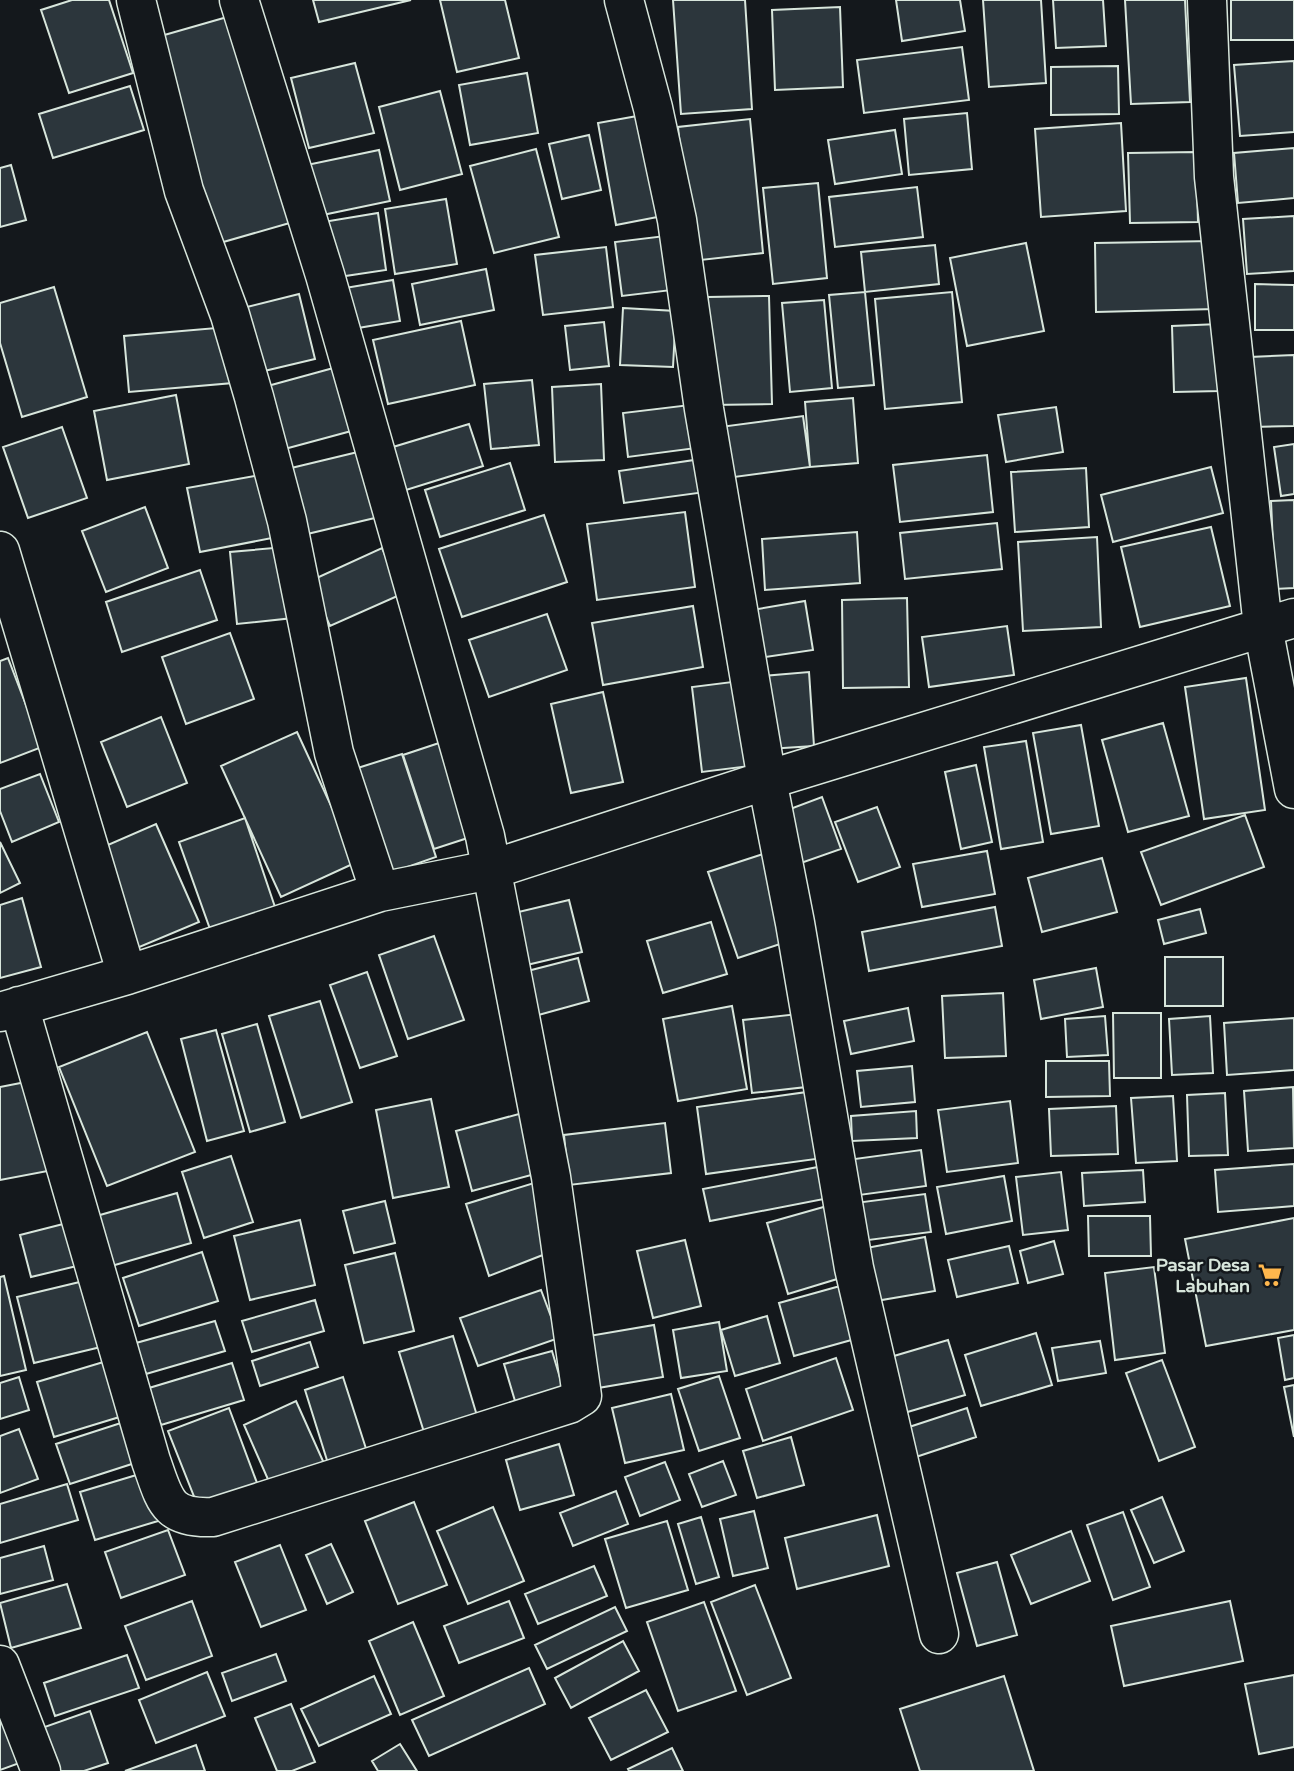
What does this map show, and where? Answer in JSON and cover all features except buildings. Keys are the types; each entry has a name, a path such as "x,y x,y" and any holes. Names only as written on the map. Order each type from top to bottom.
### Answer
{"street":[{"path":"136,0 184,191 230,315 254,397 287,521 334,753 380,892"},
{"path":"239,0 325,275 485,836 490,870 551,1177 583,1385 582,1396 569,1404 213,1517 189,1518 174,1509 165,1498 9,1009 127,975 380,892 490,870 767,780 1278,622"},
{"path":"624,0 653,108 677,220 704,409 854,1268 939,1634"},
{"path":"1207,0 1214,177 1278,622 1294,789"},
{"path":"0,551 127,975"},
{"path":"0,1665 41,1771"}],"place":[{"name":"Pasar Desa Labuhan","path":"1270,1275"}]}
